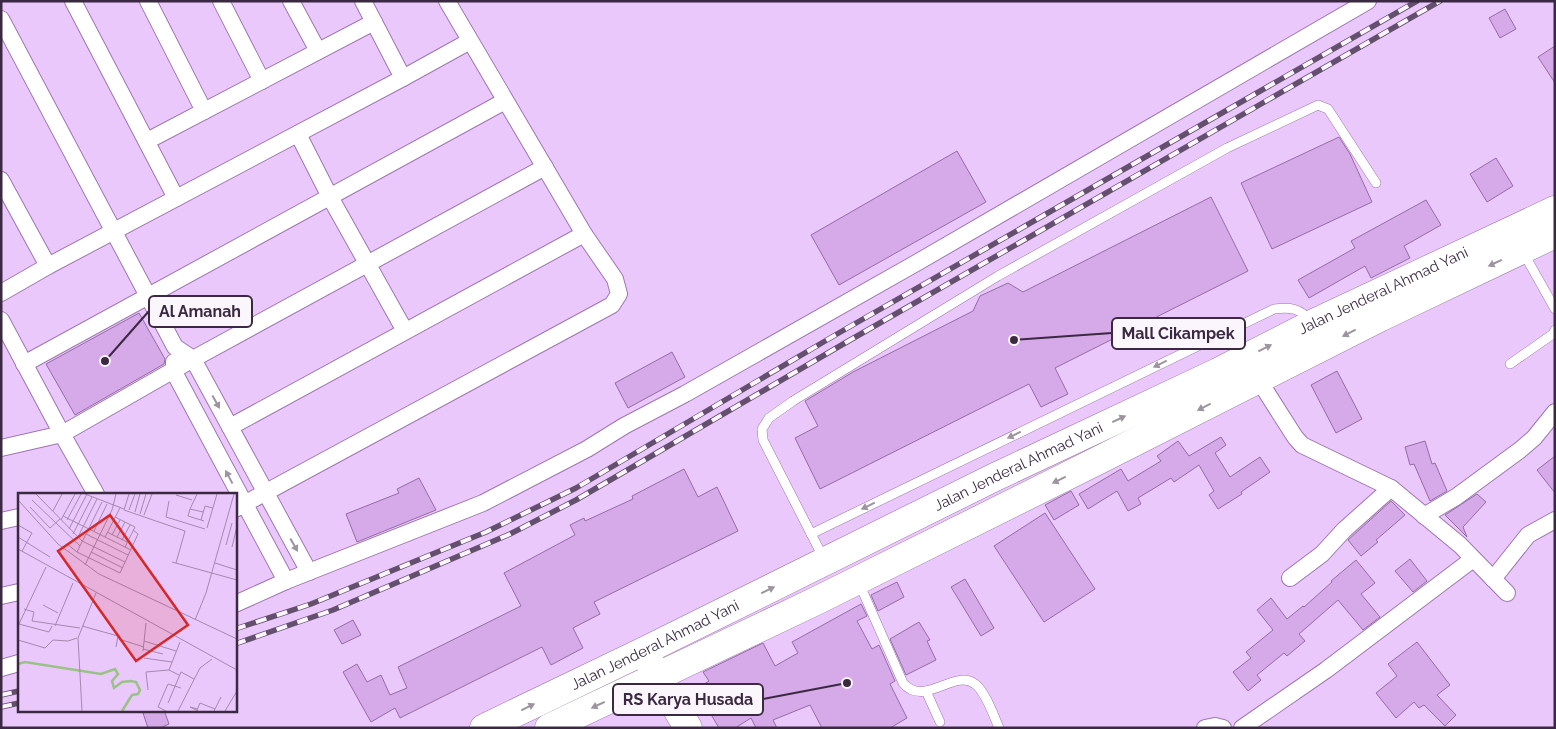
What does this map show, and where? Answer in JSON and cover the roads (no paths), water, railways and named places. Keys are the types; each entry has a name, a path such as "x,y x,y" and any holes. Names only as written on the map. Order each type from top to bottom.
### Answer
{"highway":[{"name":"Jalan Jenderal Ahmad Yani","path":"484,728 1218,372 1312,324 1555,210"},
{"name":"Jalan Jenderal Ahmad Yani","path":"549,728 930,545 1381,317 1555,234"},
{"path":"914,518 930,545"},
{"path":"644,651 688,728"}],"street":[{"path":"73,1 176,198"},
{"path":"148,1 204,111"},
{"path":"221,1 262,81"},
{"path":"291,1 318,51"},
{"path":"363,1 403,78"},
{"path":"286,581 239,506 612,305 619,294 615,279 584,234 447,1"},
{"path":"236,604 286,581 483,503 587,449 624,426 685,394 901,271 1368,1"},
{"path":"1,19 175,347 193,359 309,572"},
{"path":"147,142 374,22"},
{"path":"1,293 48,266 115,232 470,41"},
{"path":"24,364 505,101"},
{"path":"298,134 366,264 405,331"},
{"path":"1,448 62,434 174,372 193,359 545,167"},
{"path":"1,180 48,266"},
{"path":"230,426 584,234"},
{"path":"1,320 95,493"},
{"path":"175,347 174,372 233,493"},
{"path":"1258,379 1302,445 1391,488 1460,545 1507,593"},
{"path":"1424,516 1456,497 1520,450 1534,438 1555,412"},
{"path":"1290,578 1322,554 1344,530 1391,488"},
{"path":"1,520 18,516"},
{"path":"1494,579 1528,535 1555,520"},
{"path":"1242,728 1326,670 1473,559"},
{"path":"1,596 18,592"},
{"path":"1,668 18,663"},
{"path":"1205,728 1216,726 1222,728"}],"lane":[{"path":"825,562 763,440 762,429 769,418 793,400 1032,257 1227,148 1318,105 1328,108 1376,183"},
{"path":"1522,250 1555,309"},
{"path":"811,534 1274,309 1300,310 1312,324"},
{"path":"1510,364 1553,334 1555,330"},
{"path":"858,580 903,683 913,691 926,691 948,683 971,681 980,690 999,728"},
{"path":"926,691 940,722"}],"railway":[{"path":"236,629 311,604 486,532 576,488 837,334 1417,1"},
{"path":"236,644 333,610 510,534 576,500 1440,1"},
{"path":"1,695 18,691"},
{"path":"1,707 18,703"}],"place":[{"name":"Mall Cikampek","path":"1014,340"},
{"name":"Al Amanah","path":"105,361"},
{"name":"RS Karya Husada","path":"847,683"}]}
